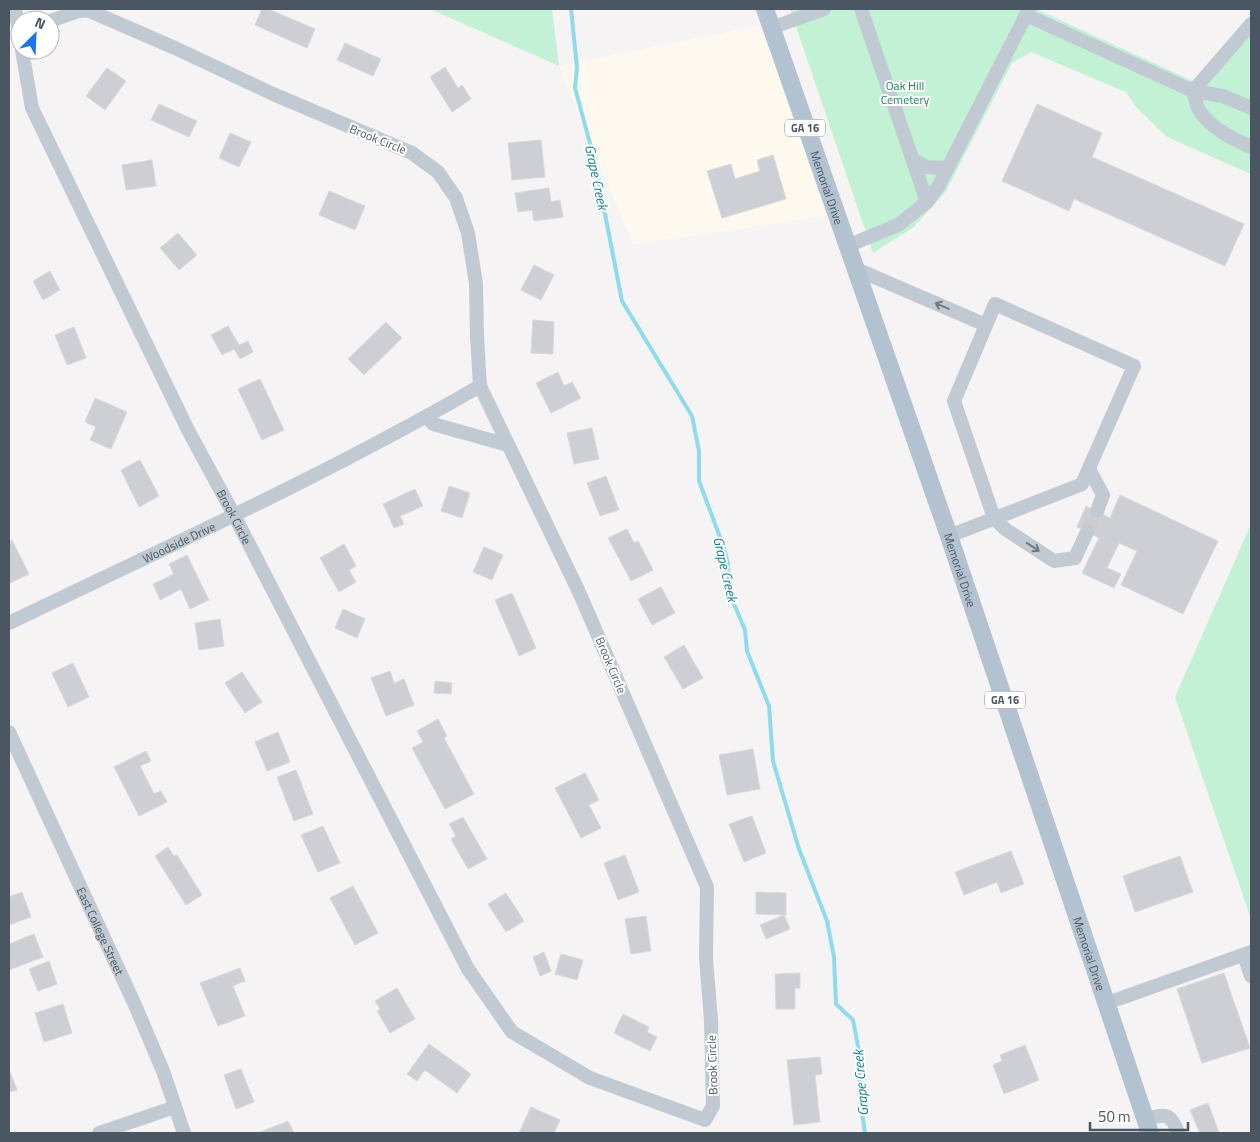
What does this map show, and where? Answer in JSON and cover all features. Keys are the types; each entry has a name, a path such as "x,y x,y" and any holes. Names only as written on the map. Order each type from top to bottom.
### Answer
{"main road":[{"name":"Memorial Drive","path":"765,9 949,536 1148,1126"}],"street":[{"path":"60,18 87,9"},
{"name":"Brook Circle","path":"24,60 32,108 188,430 468,969 512,1032 590,1078 705,1120 713,1106 711,1020 706,958 707,887 579,592 480,386 476,336 476,284 468,233 456,198 438,172 412,153 290,101 87,9"},
{"path":"771,28 824,9"},
{"path":"861,9 926,202"},
{"path":"847,246 898,226 926,202 948,168 1027,12 1193,91 1223,96 1251,108"},
{"path":"1193,91 1251,24"},
{"path":"1193,91 1199,110 1210,122 1223,133 1251,147"},
{"path":"913,160 926,167 948,168"},
{"path":"856,269 986,325"},
{"path":"949,536 994,518 1082,484 1134,366 995,304 954,401 994,518 1005,529 1054,561 1075,558 1087,532"},
{"name":"Woodside Drive","path":"9,622 234,516 427,417 480,386"},
{"path":"427,417 433,424 508,445"},
{"path":"1089,468 1103,495 1097,511"},
{"name":"East College Street","path":"9,732 135,1004 163,1071 184,1133"},
{"path":"1107,1003 1248,953 1251,976"},
{"path":"99,1133 175,1107"},
{"path":"1148,1126 1162,1114 1169,1117 1178,1133"}],"shaded area":[{"path":"764,25 826,216 633,244 559,66"}],"green space":[{"path":"430,9 552,9 559,66"},
{"name":"Oak Hill Cemetery","path":"790,9 1036,9 1206,87 1251,33 1251,174 1167,137 1137,108 1126,92 1031,52 1012,63 946,191 914,227 873,253"},
{"path":"1251,524 1251,919 1175,697"}],"building":[{"path":"262,9 268,9 315,29 307,48 255,25"},
{"path":"345,43 381,59 373,76 337,60"},
{"path":"445,67 458,88 462,85 471,99 452,112 430,77"},
{"path":"107,68 126,81 105,110 86,96"},
{"path":"159,104 197,121 189,137 151,120"},
{"path":"1037,104 1102,133 1092,157 1244,224 1225,266 1074,199 1069,211 1002,181"},
{"path":"230,133 251,142 239,167 219,158"},
{"path":"541,140 545,177 512,180 508,143"},
{"path":"773,155 786,199 722,218 707,171 731,164 735,179 760,171 757,160"},
{"path":"152,160 156,186 126,190 122,165"},
{"path":"549,188 551,202 560,200 563,217 534,221 532,210 518,212 515,193"},
{"path":"329,191 365,206 355,230 319,215"},
{"path":"178,233 197,255 179,270 160,248"},
{"path":"534,265 554,275 541,300 521,290"},
{"path":"50,271 60,290 43,300 33,281"},
{"path":"533,320 554,322 553,354 531,353"},
{"path":"386,322 402,338 364,375 348,359"},
{"path":"228,326 239,345 248,341 253,352 240,359 234,349 222,355 211,335"},
{"path":"74,327 86,358 67,365 55,335"},
{"path":"558,372 564,386 572,382 581,398 551,413 536,383"},
{"path":"260,379 284,430 262,440 238,389"},
{"path":"95,398 127,412 111,449 90,440 96,427 85,422"},
{"path":"592,428 599,459 574,464 567,433"},
{"path":"140,460 159,496 139,507 121,470"},
{"path":"606,476 619,510 600,516 587,483"},
{"path":"449,486 470,493 462,518 441,511"},
{"path":"415,489 423,506 400,516 404,524 394,528 383,504"},
{"path":"1120,495 1218,541 1183,614 1121,585 1137,551 1119,543 1107,568 1121,574 1114,588 1082,573 1099,538 1077,527 1086,506 1110,518"},
{"path":"627,529 634,543 638,541 653,570 631,581 608,538"},
{"path":"12,540 29,574 10,583 9,542"},
{"path":"344,544 356,566 349,570 356,582 339,592 320,558"},
{"path":"484,547 503,555 492,580 473,572"},
{"path":"187,555 209,600 190,609 181,589 160,600 153,584 174,574 169,564"},
{"path":"661,587 675,613 652,625 638,599"},
{"path":"512,593 536,648 519,656 495,600"},
{"path":"343,609 365,619 357,638 335,628"},
{"path":"220,619 224,646 199,650 195,623"},
{"path":"684,645 703,678 683,689 664,657"},
{"path":"73,663 89,697 68,707 52,673"},
{"path":"390,671 394,683 404,679 414,705 386,716 371,678"},
{"path":"242,672 262,702 245,713 225,683"},
{"path":"435,681 452,683 451,694 434,693"},
{"path":"438,719 447,736 444,738 474,794 445,809 412,748 423,742 417,731"},
{"path":"278,732 290,762 267,771 255,742"},
{"path":"753,749 760,789 727,795 719,755"},
{"path":"146,751 151,761 140,766 154,794 161,791 167,802 139,816 114,767"},
{"path":"296,770 313,814 294,821 277,777"},
{"path":"585,773 599,800 589,805 601,828 581,838 555,788"},
{"path":"752,816 766,853 744,862 729,824"},
{"path":"463,817 487,859 468,869 451,839 456,836 449,824"},
{"path":"323,826 340,863 318,872 301,835"},
{"path":"168,847 174,856 177,855 202,895 186,905 155,856"},
{"path":"1011,851 1024,884 1001,893 997,882 964,895 955,872"},
{"path":"625,855 639,892 618,900 604,863"},
{"path":"1180,856 1193,892 1135,912 1123,876"},
{"path":"353,886 378,933 355,945 330,898"},
{"path":"22,892 31,917 9,925 9,897"},
{"path":"756,892 786,893 786,915 756,914"},
{"path":"506,893 524,921 506,932 488,904"},
{"path":"784,915 790,929 766,939 760,925"},
{"path":"646,916 651,951 631,954 625,919"},
{"path":"34,934 43,957 9,970 9,944"},
{"path":"544,952 551,971 540,976 533,957"},
{"path":"561,954 583,960 577,980 555,974"},
{"path":"49,961 57,984 38,991 29,969"},
{"path":"240,968 245,981 233,986 245,1016 218,1026 200,983"},
{"path":"800,973 800,988 795,988 795,1009 776,1009 775,974"},
{"path":"1224,973 1250,1048 1202,1063 1177,989"},
{"path":"397,988 415,1019 390,1033 377,1011 380,1009 375,1001"},
{"path":"63,1004 72,1033 44,1042 35,1013"},
{"path":"623,1014 649,1027 647,1032 657,1037 650,1051 614,1033"},
{"path":"429,1044 471,1074 457,1093 425,1070 417,1081 407,1074"},
{"path":"1025,1045 1039,1080 1004,1094 993,1065 1002,1061 1000,1055"},
{"path":"820,1057 822,1074 815,1075 820,1122 794,1125 787,1060"},
{"path":"9,1069 17,1090 9,1092"},
{"path":"241,1069 254,1102 236,1109 224,1075"},
{"path":"1208,1103 1219,1133 1200,1133 1190,1110"},
{"path":"531,1107 560,1120 554,1133 519,1133"},
{"path":"288,1121 294,1133 258,1133"}],"waterway":[{"name":"Grape Creek","path":"571,9 577,67 575,88 594,158 622,301 692,416 699,451 699,481 724,548 728,564 729,592 745,630 747,651 769,706 773,761 799,849 827,921 834,957 836,1004 853,1020 861,1062 859,1091 865,1133"}],"tunnel":[{"path":"1087,532 1097,511"}]}
